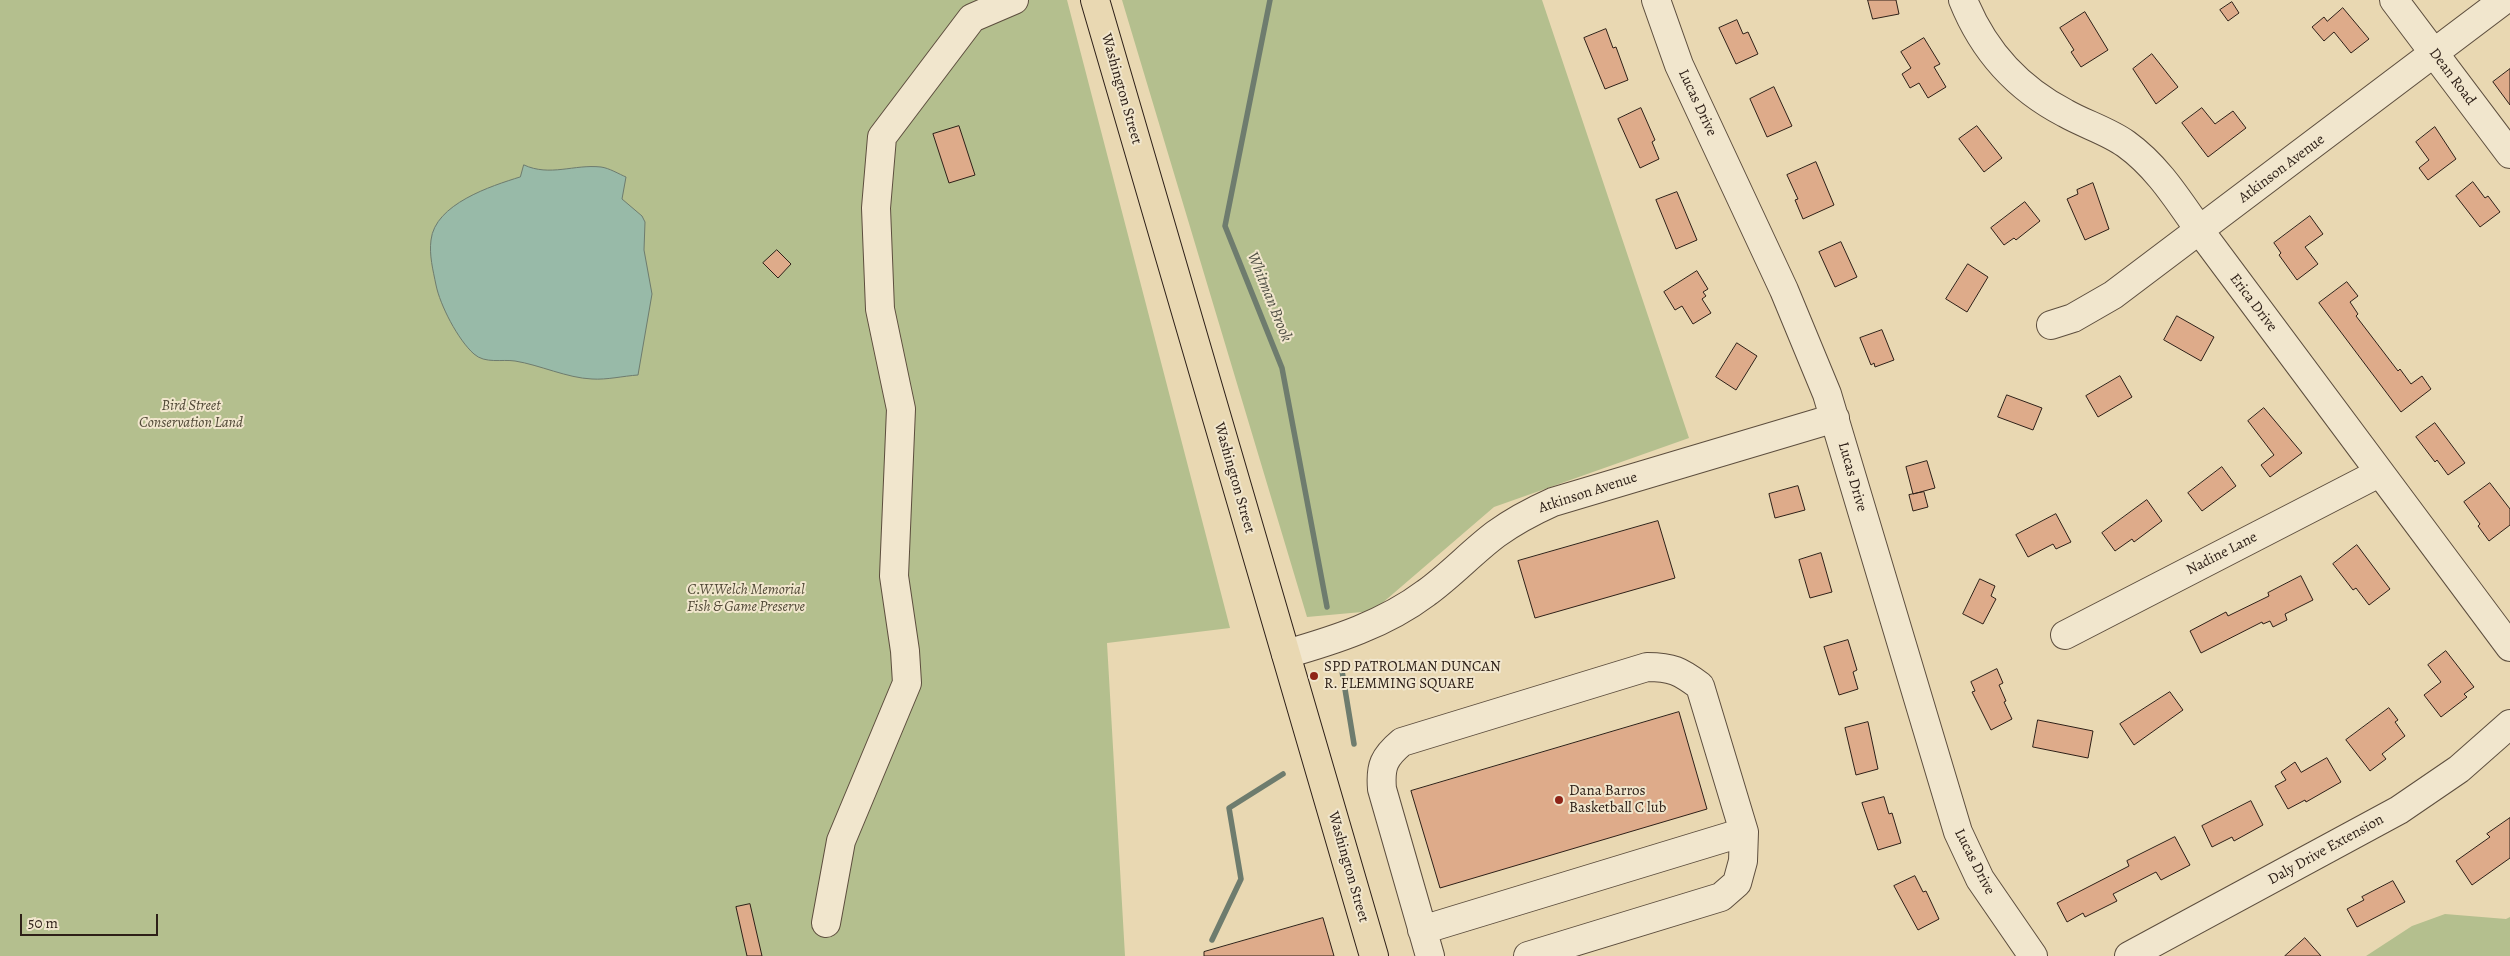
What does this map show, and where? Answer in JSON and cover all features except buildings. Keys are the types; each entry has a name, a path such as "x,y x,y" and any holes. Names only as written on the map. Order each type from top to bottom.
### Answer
{"main road":[{"name":"Washington Street","path":"1095,0 1374,956"}],"street":[{"path":"826,922 841,841 907,683 906,651 894,576 901,409 880,309 876,208 882,137 972,18 1014,0"},
{"name":"Lucas Drive","path":"1656,0 1679,65 1816,363 1958,832 1980,879 2033,956"},
{"name":"Erica Drive","path":"1963,0 1970,18 1986,45 2005,70 2033,95 2124,143 2145,159 2164,179 2200,231 2510,647"},
{"name":"Dean Road","path":"2394,0 2510,154"},
{"name":"Atkinson Avenue","path":"2051,325 2073,318 2107,299 2200,231 2504,0"},
{"name":"Atkinson Avenue","path":"1286,654 1324,643 1397,613 1426,593 1496,534 1531,512 1553,502 1834,418"},
{"name":"Nadine Lane","path":"2065,635 2379,473"},
{"path":"1528,956 1721,897 1737,883 1743,861 1744,832 1700,686 1668,667 1647,667 1402,742 1389,753 1381,771 1382,790 1423,948 1744,832"},
{"name":"Daly Drive Extension","path":"2129,956 2399,810 2459,769 2510,724"}],"green space":[{"name":"C.W.Welch Memorial Fish & Game Preserve","path":"0,0 1067,0 1230,628 1107,643 1125,956 0,956"},
{"path":"1122,0 1542,0 1689,438 1494,507 1373,611 1307,617"},
{"path":"2445,914 2506,919 2510,917 2510,956 2366,956 2412,926"}],"shaded area":[{"path":"524,165 543,170 601,167 626,177 622,199 642,216 645,222 644,250 652,294 638,375 592,379 563,374 515,361 483,359 468,348 450,322 438,293 432,262 431,240 435,227 443,216 466,198 520,177"}],"waterway":[{"name":"Whitman Brook","path":"1270,0 1225,226 1282,368 1327,607"},
{"name":"Whitman Brook","path":"1342,671 1354,744"},
{"name":"Whitman Brook","path":"1212,940 1241,879 1229,808 1283,774"}],"place":[{"name":"SPD PATROLMAN DUNCAN R. FLEMMING SQUARE","path":"1314,676"},
{"name":"Dana Barros Basketball C lub","path":"1559,800"}],"park label":[{"name":"Bird Street Conservation Land","path":"191,414"}]}
